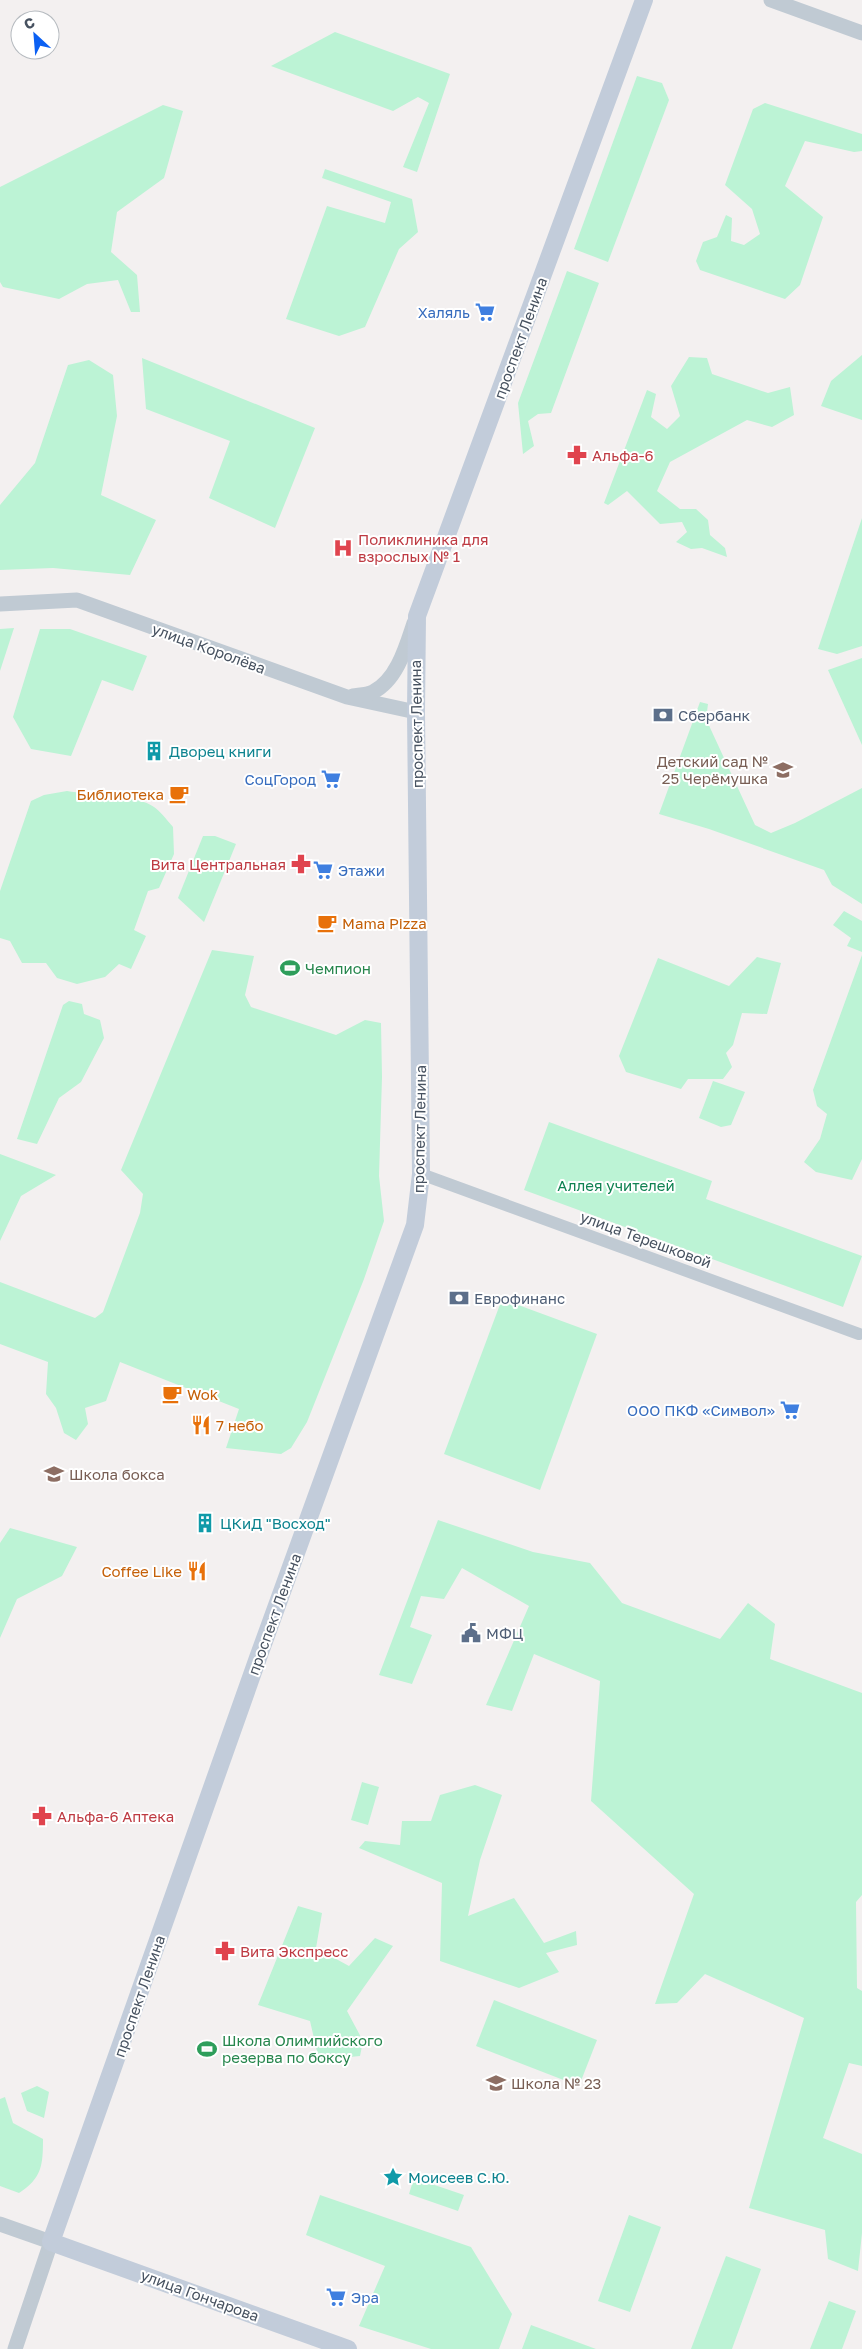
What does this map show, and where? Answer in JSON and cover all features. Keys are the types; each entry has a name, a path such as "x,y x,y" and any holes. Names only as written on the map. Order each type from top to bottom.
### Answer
{"main road":[{"name":"проспект Ленина","path":"52,2242 259,1655 415,1225 421,1174 416,712 417,616 644,0"},
{"name":"улица Гончарова","path":"52,2242 348,2349"}],"street":[{"path":"771,0 862,33"},
{"name":"улица Королёва","path":"0,604 77,600 347,697 416,712"},
{"path":"347,697 372,692 390,678 404,651 417,616"},
{"name":"улица Терешковой","path":"421,1174 859,1334"},
{"path":"0,2224 52,2242"},
{"name":"проспект Ленина","path":"15,2349 52,2242"}],"green space":[{"path":"335,32 450,74 417,172 403,167 429,103 418,97 393,111 271,66"},
{"path":"637,76 662,83 669,100 608,262 574,249"},
{"path":"765,103 862,134 862,151 854,152 805,141 785,186 823,217 800,285 785,299 700,270 696,261 703,242 717,237 726,215 732,218 731,241 744,245 760,234 752,209 725,185 753,109"},
{"path":"163,105 183,111 164,178 117,212 111,252 137,275 140,312 131,312 118,280 87,284 59,299 3,287 0,282 0,187"},
{"path":"325,169 412,199 418,232 399,249 365,327 339,336 286,319 327,206 385,223 391,202 322,178"},
{"path":"567,271 599,283 551,413 538,414 528,421 534,446 523,454 518,403"},
{"path":"862,355 862,420 821,406 831,381"},
{"path":"689,357 707,358 712,374 768,393 790,387 794,415 772,427 747,420 670,462 657,491 680,509 696,509 708,520 710,535 725,548 727,557 702,548 691,549 676,542 687,532 682,522 660,524 627,491 608,505 604,503 647,390 656,394 651,417 667,429 680,416 671,386"},
{"path":"142,358 315,428 275,528 209,498 230,441 146,409"},
{"path":"89,360 113,375 117,416 101,495 156,520 130,575 53,568 0,570 0,505 35,463 68,365"},
{"path":"862,518 862,646 837,654 818,649"},
{"path":"14,628 0,671 0,629"},
{"path":"40,629 70,629 147,656 133,691 102,680 71,756 31,749 13,717"},
{"path":"862,658 862,745 828,670"},
{"path":"700,702 708,704 706,719 755,825 771,833 795,823 862,788 862,904 832,885 824,870 709,829 659,814"},
{"path":"67,791 126,798 147,803 159,811 173,827 174,854 159,888 148,891 134,930 146,936 131,969 119,964 105,977 77,984 57,978 46,963 22,963 10,941 0,938 0,891 31,801 44,795"},
{"path":"203,836 215,836 236,844 204,922 178,898"},
{"path":"844,911 862,921 862,952 847,946 851,938 833,925"},
{"path":"212,950 254,956 245,995 251,1007 336,1035 365,1020 381,1023 382,1077 379,1176 384,1221 364,1279 307,1422 291,1448 281,1454 226,1448 239,1409 120,1362 106,1401 85,1408 88,1424 76,1440 64,1433 56,1408 46,1394 48,1362 0,1344 0,1282 95,1318 103,1312 140,1213 143,1194 121,1170"},
{"path":"862,955 862,1159 852,1180 816,1172 804,1162 820,1139 827,1114 817,1106 813,1090"},
{"path":"757,957 781,963 767,1014 742,1013 733,1045 726,1053 732,1067 723,1079 688,1079 681,1089 626,1072 619,1056 658,958 729,986"},
{"path":"69,1001 82,1004 84,1014 100,1020 104,1038 81,1082 59,1098 37,1144 17,1139 63,1005"},
{"path":"713,1081 745,1092 731,1125 721,1127 699,1118"},
{"name":"Аллея учителей","path":"549,1122 712,1181 706,1199 862,1256 843,1307 524,1190"},
{"path":"0,1154 56,1175 21,1196 0,1241"},
{"path":"502,1299 597,1334 540,1490 444,1454"},
{"path":"438,1520 533,1552 590,1563 622,1603 720,1639 748,1603 775,1624 770,1659 862,1693 862,1895 856,1902 857,1988 862,1991 862,2066 849,2063 823,2138 862,2154 862,2233 858,2271 828,2259 825,2230 749,2208 804,2018 705,1974 677,2003 655,2004 694,1894 591,1801 600,1681 534,1654 512,1711 486,1705 529,1606 462,1568 444,1599 421,1596 410,1627 432,1635 412,1684 379,1675"},
{"path":"10,1528 77,1547 62,1576 17,1599 0,1638 0,1543"},
{"path":"362,1782 379,1787 368,1825 351,1820"},
{"path":"475,1785 502,1795 480,1860 468,1916 514,1898 544,1943 576,1931 577,1945 546,1953 559,1972 519,1988 440,1961 442,1883 359,1848 365,1841 400,1845 402,1821 431,1821 440,1795"},
{"path":"298,1906 322,1913 316,1948 349,1966 375,1938 393,1946 347,2011 363,2041 360,2056 319,2060 310,2021 258,2005"},
{"path":"494,2000 597,2040 579,2086 476,2046"},
{"path":"37,2086 49,2092 44,2118 27,2111 21,2093"},
{"path":"5,2097 13,2123 43,2139 40,2170 32,2182 19,2193 0,2186 0,2099"},
{"path":"414,2178 464,2195 458,2211 409,2194"},
{"path":"320,2195 471,2247 512,2314 499,2349 431,2349 359,2326 385,2266 306,2235"},
{"path":"629,2215 661,2227 630,2312 598,2301"},
{"path":"726,2256 761,2269 732,2349 691,2349"},
{"path":"829,2301 856,2311 842,2349 810,2349"},
{"path":"531,2325 596,2349 522,2349"}],"place":[{"name":"Халяль","path":"485,312"},
{"name":"Альфа-6","path":"577,455"},
{"name":"Поликлиника для взрослых № 1","path":"343,548"},
{"name":"Сбербанк","path":"663,715"},
{"name":"Дворец книги","path":"154,751"},
{"name":"Детский сад № 25 Черёмушка","path":"783,770"},
{"name":"СоцГород","path":"331,779"},
{"name":"Библиотека","path":"179,794"},
{"name":"Вита Центральная","path":"301,864"},
{"name":"Этажи","path":"323,870"},
{"name":"Mama Pizza","path":"327,923"},
{"name":"Чемпион","path":"290,968"},
{"name":"Еврофинанс","path":"459,1298"},
{"name":"Wok","path":"172,1394"},
{"name":"ООО ПКФ «Символ»","path":"790,1410"},
{"name":"7 небо","path":"201,1425"},
{"name":"Школа бокса","path":"54,1474"},
{"name":"ЦКиД \"Восход\"","path":"205,1523"},
{"name":"Coffee Like","path":"197,1571"},
{"name":"МФЦ","path":"471,1633"},
{"name":"Альфа-6 Аптека","path":"42,1816"},
{"name":"Вита Экспресс","path":"225,1951"},
{"name":"Школа Олимпийского резерва по боксу","path":"207,2049"},
{"name":"Школа № 23","path":"496,2083"},
{"name":"Моисеев С.Ю.","path":"393,2177"},
{"name":"Эра","path":"336,2297"}]}
